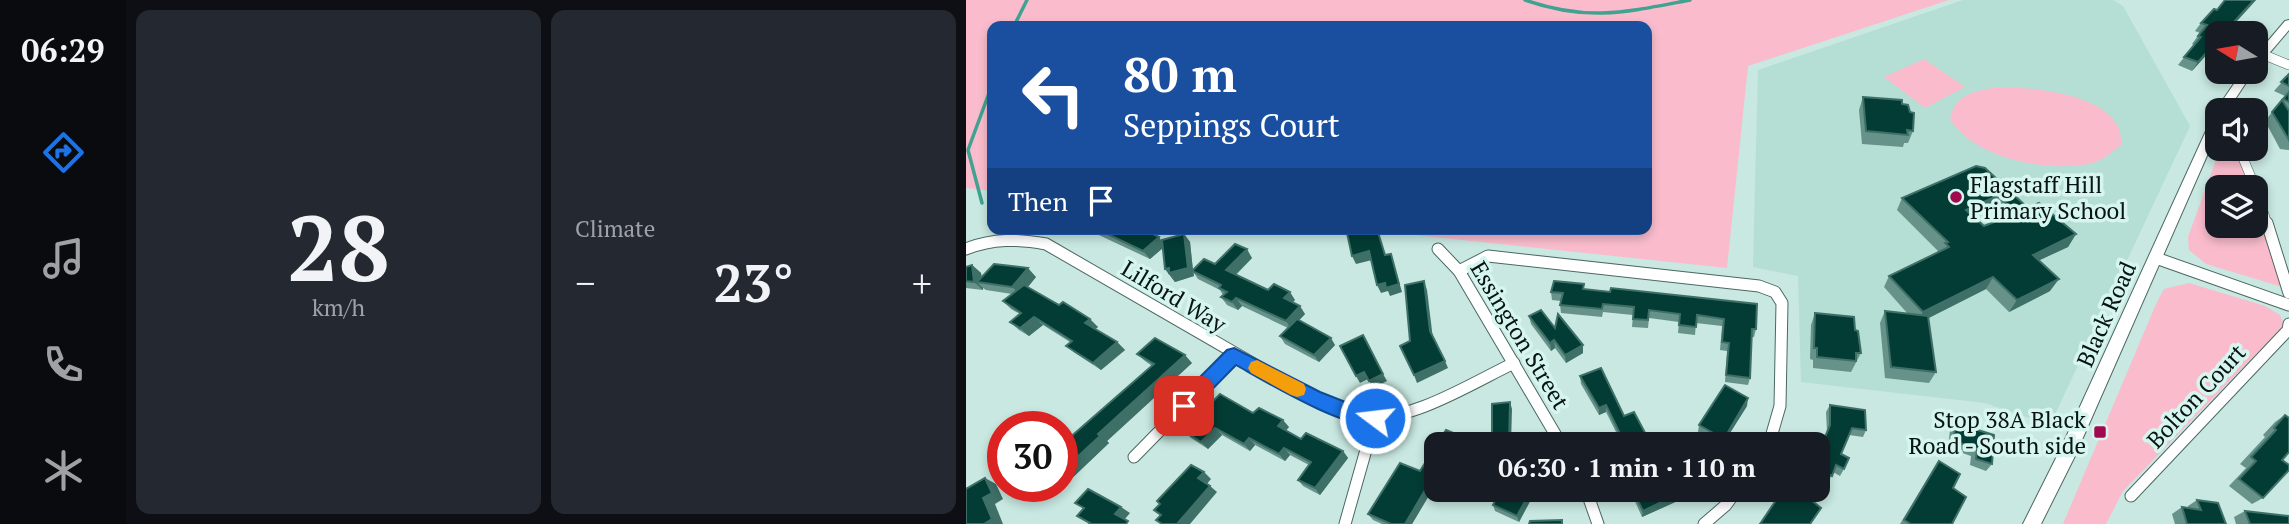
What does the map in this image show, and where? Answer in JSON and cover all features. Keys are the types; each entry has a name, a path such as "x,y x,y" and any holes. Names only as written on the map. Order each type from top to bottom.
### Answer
{"main road":[{"path":"2268,48 2289,23"},
{"name":"Black Road","path":"2032,524 2205,147"}],"street":[{"path":"2268,60 2289,65"},
{"path":"2268,228 2289,293"},
{"name":"Lilford Way","path":"966,248 979,243 1014,238 1046,244 1234,355 1313,398 1353,414 1375,418 1410,410 1514,363"},
{"name":"Essington Street","path":"1438,249 1459,271 1554,432"},
{"path":"1459,271 1488,256 1759,286 1775,292 1782,303 1782,358 1780,406 1772,432"},
{"path":"2156,258 2289,305"},
{"name":"Bolton Court","path":"2131,496 2287,330 2289,324"},
{"path":"1134,457 1234,355"},
{"path":"1345,524 1375,418"},
{"path":"1590,502 1598,524"},
{"path":"1704,524 1728,502"}],"shaded area":[{"path":"966,0 1949,0 1748,66 1727,268 1415,235 1652,235 1652,21 987,21 987,190 966,188"},
{"name":"Flagstaff Hill Primary School","path":"1963,0 2113,0 2123,6 2190,126 2050,425 1985,403 1801,382 1798,276 1753,267 1758,70"},
{"path":"1924,59 1965,87 1925,108 1884,77"},
{"path":"1998,87 2047,91 2083,100 2098,107 2111,117 2119,129 2121,145 2106,157 2088,164 2051,166 2012,159 1976,144 1950,119 1953,111 1956,104 1967,95"},
{"path":"2216,161 2240,161 2246,175 2211,175"},
{"path":"2205,190 2205,238 2268,238 2282,287 2206,264 2189,250 2188,237"},
{"path":"2189,283 2265,306 2280,315 2284,325 2123,491 2106,524 2063,524 2156,304 2164,289"}],"building":[{"path":"2225,0 2254,0 2235,21 2201,23 2214,9 2217,10"},
{"path":"2205,27 2205,54 2198,62 2184,57 2201,37 2198,36"},
{"path":"2289,74 2289,86 2281,82"},
{"path":"1863,97 1902,100 1902,104 1908,105 1910,112 1914,113 1913,131 1907,130 1908,135 1866,131"},
{"path":"2282,100 2289,111 2289,140 2272,112"},
{"path":"1976,166 1985,168 2028,208 2039,203 2076,234 2033,255 2059,279 2017,300 1993,277 1923,312 1889,276 1949,247 1945,243 1948,242 1902,198","holes":["1997,196 2017,213 1984,226 1966,210"]},
{"path":"1110,235 1159,237 1143,251"},
{"path":"1184,235 1188,268 1169,273 1169,268 1165,269 1162,240"},
{"path":"1347,235 1379,235 1385,255 1391,254 1399,284 1386,288 1385,283 1377,285 1369,251 1352,256"},
{"path":"1235,244 1247,249 1226,270 1268,290 1274,284 1290,292 1284,298 1300,306 1286,321 1236,298 1232,302 1221,297 1227,292 1219,288 1221,285 1192,271 1204,259 1215,264"},
{"path":"994,264 1028,268 1012,287 977,282"},
{"path":"972,265 974,282 966,281 966,267"},
{"path":"1424,281 1430,331 1445,361 1414,375 1400,346 1410,341 1405,285"},
{"path":"1554,281 1584,284 1583,289 1610,292 1611,288 1757,304 1756,329 1752,329 1750,378 1726,375 1729,343 1722,342 1724,319 1697,315 1696,327 1679,325 1680,314 1649,310 1648,320 1633,319 1634,307 1603,304 1602,309 1560,305 1563,293 1551,292"},
{"path":"1024,285 1059,305 1063,302 1090,319 1085,323 1117,342 1093,363 1066,346 1072,341 1034,317 1020,328 1010,322 1021,313 1003,301"},
{"path":"1541,310 1555,328 1558,314 1583,345 1565,355 1554,340 1550,343 1529,316"},
{"path":"1885,311 1928,316 1936,372 1891,367"},
{"path":"1815,313 1854,317 1861,353 1856,353 1856,361 1817,357 1817,348 1814,348"},
{"path":"1297,319 1331,338 1314,355 1280,336"},
{"path":"1363,335 1383,374 1369,381 1364,372 1356,376 1340,346"},
{"path":"1155,338 1185,355 1098,434 1100,436 1078,456 1078,430 1154,364 1137,354"},
{"path":"1601,368 1624,416 1634,412 1645,432 1619,432 1606,405 1599,408 1580,376"},
{"path":"1725,385 1748,398 1728,432 1712,432 1699,425"},
{"path":"1220,394 1253,413 1259,408 1283,420 1278,426 1301,439 1306,433 1343,451 1315,488 1298,480 1311,462 1284,448 1279,454 1249,438 1244,444 1215,428 1201,442 1184,431"},
{"path":"1510,402 1509,432 1492,432 1492,404"},
{"path":"1830,405 1865,410 1866,430 1852,428 1841,454 1849,458 1844,469 1836,465 1832,476 1830,432 1827,432 1830,425"},
{"path":"2285,415 2289,418 2289,452 2282,460 2289,465 2289,470 2263,498 2239,479 2256,461 2251,457 2276,430 2274,428"},
{"path":"1955,423 1994,435 1992,464 1976,459 1977,449 1954,441"},
{"path":"1939,461 1960,474 1953,488 1966,497 1952,524 1911,524 1904,520"},
{"path":"1400,463 1420,471 1424,465 1424,492 1405,524 1391,524 1368,514"},
{"path":"1191,465 1204,472 1198,478 1210,486 1177,524 1162,524 1156,520 1161,515 1154,510 1160,504 1157,501"},
{"path":"985,478 987,496 983,498 992,519 984,524 966,524 966,489"},
{"path":"1088,489 1121,507 1115,514 1128,521 1126,524 1089,524 1077,516 1084,508 1075,503"},
{"path":"2197,500 2218,503 2226,524 2187,524 2182,507 2201,510"},
{"path":"1495,502 1525,502 1517,516 1493,505"},
{"path":"1639,502 1661,502 1643,511"},
{"path":"1775,502 1814,502 1821,508 1810,524 1760,524"},
{"path":"2245,511 2289,516 2289,524 2250,524"},
{"path":"1562,520 1562,524 1529,524 1530,521"}],"waterway":[{"path":"1016,21 1027,0"},
{"path":"1525,0 1548,7 1588,13 1627,11 1690,0"},
{"path":"982,203 968,150 987,99"}],"slow traffic":[{"path":"1257,368 1297,389"}],"place":[{"name":"Flagstaff Hill Primary School","path":"1956,197"},
{"name":"Stop 38A Black Road - South side","path":"2100,432"}],"route":[{"path":"1184,406 1234,355 1313,398 1353,414 1375,418"}]}
